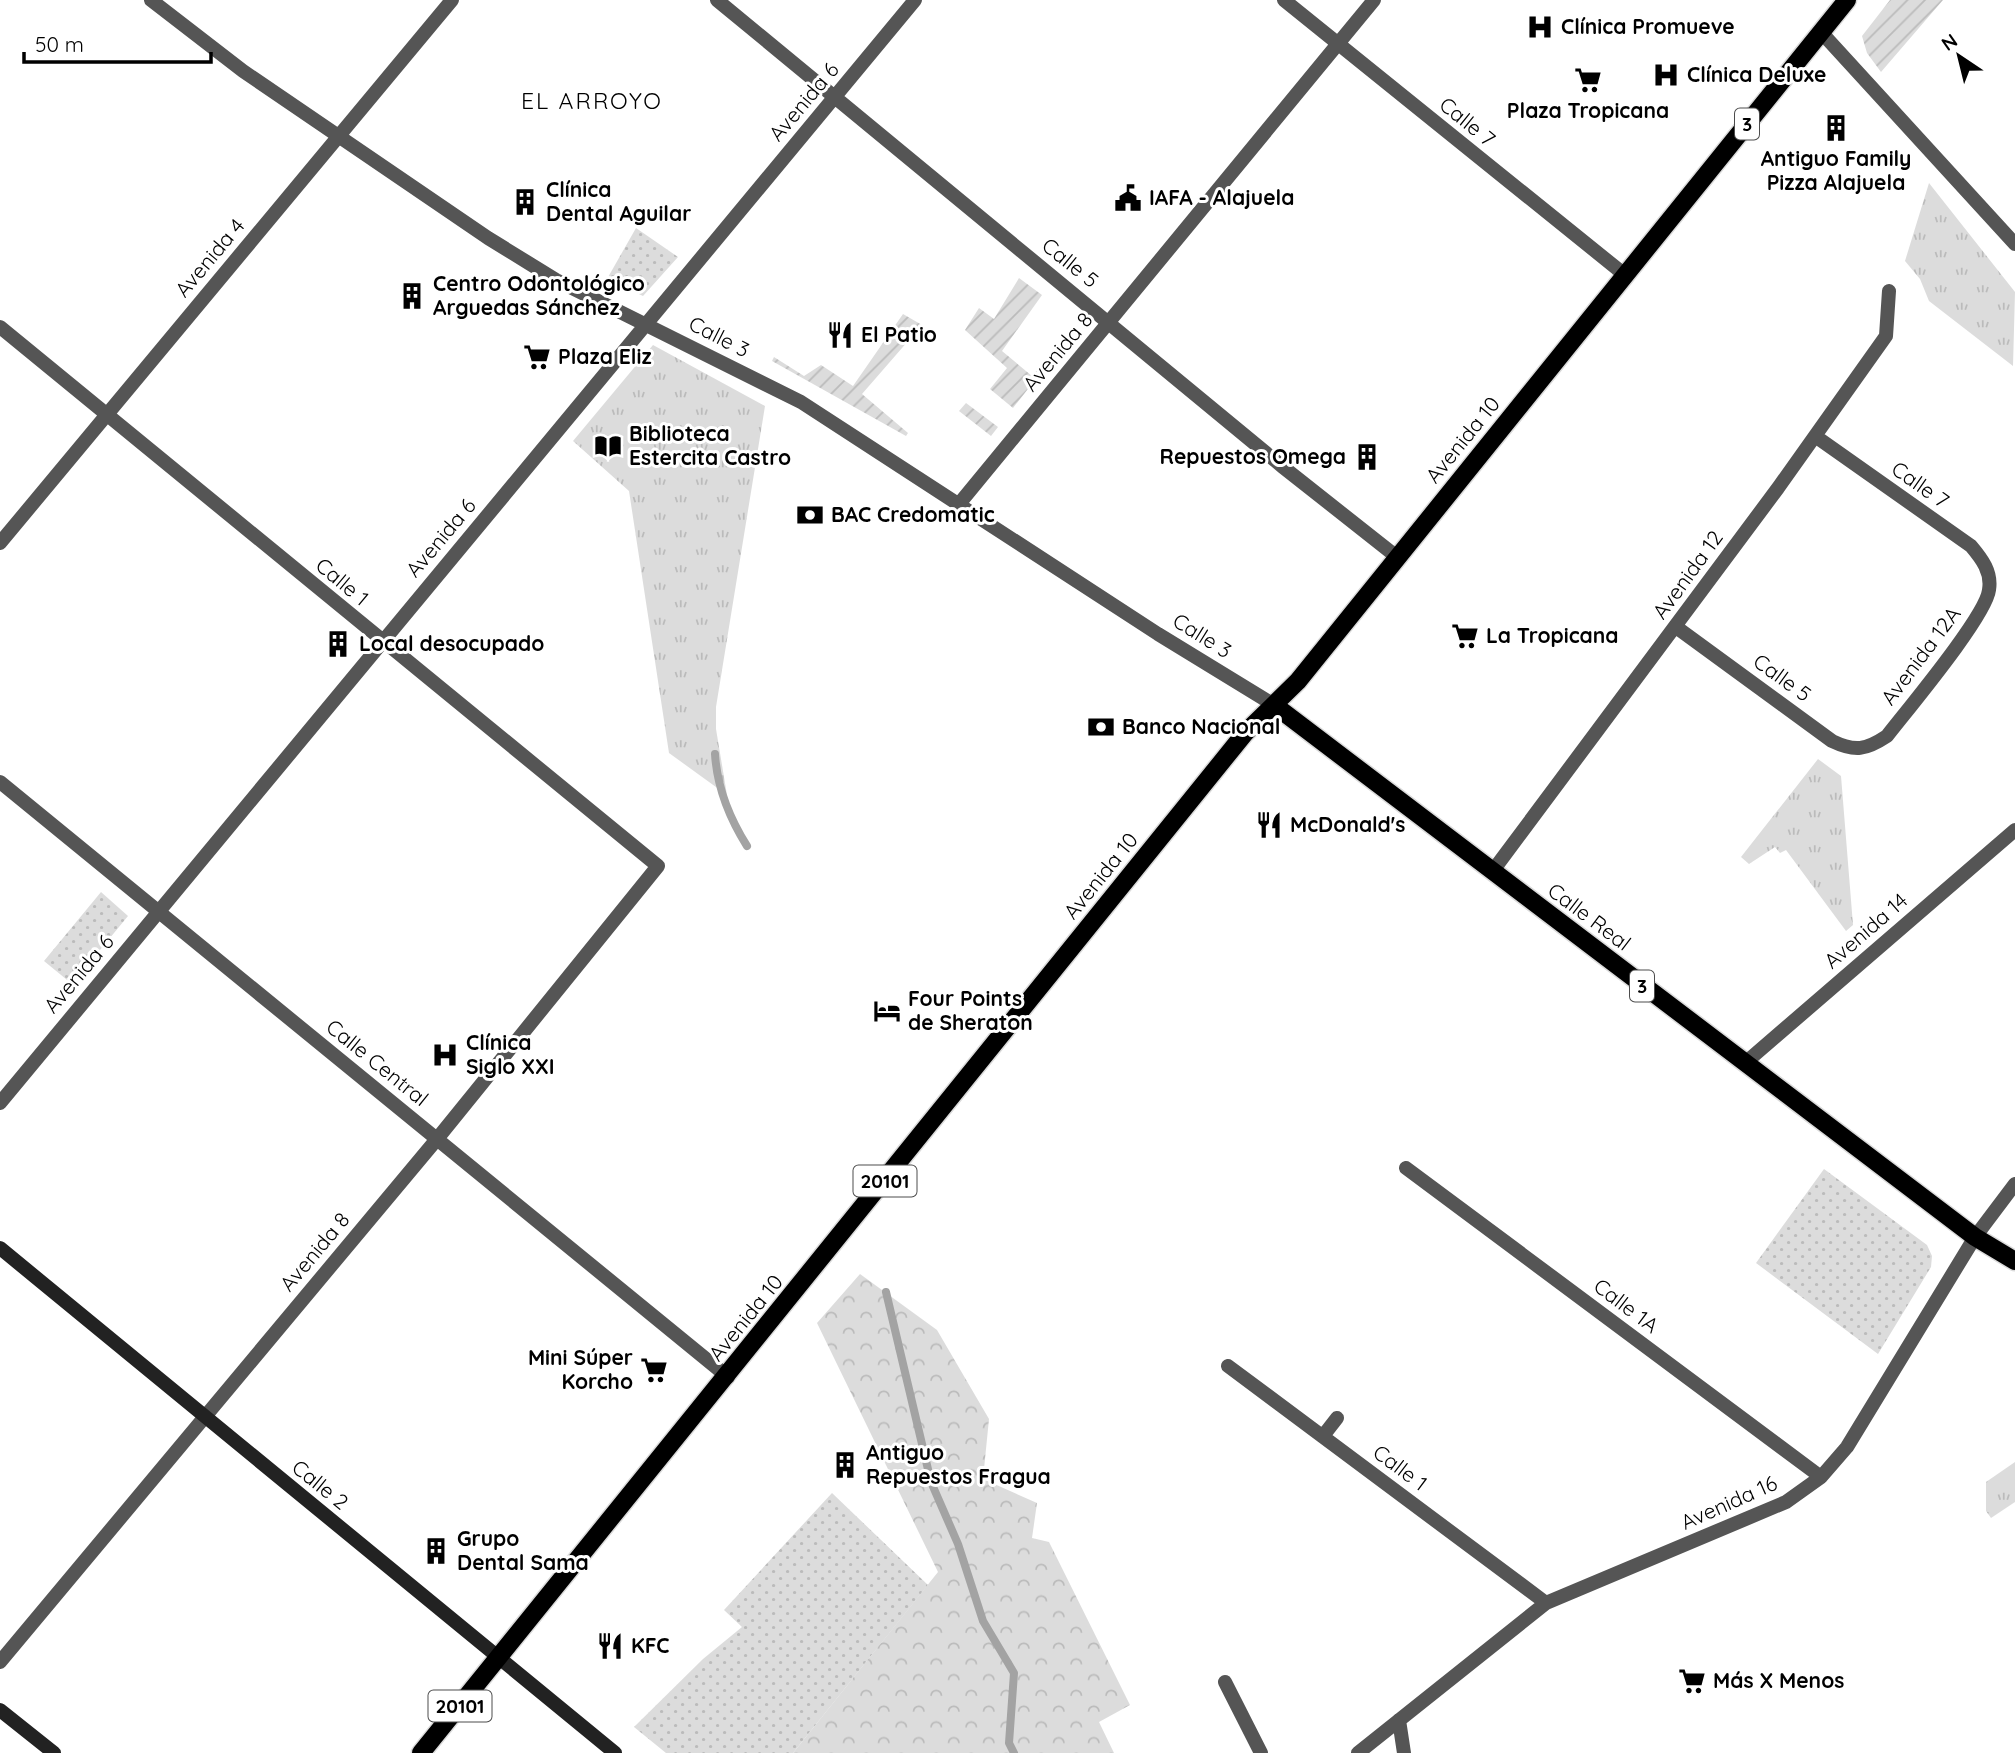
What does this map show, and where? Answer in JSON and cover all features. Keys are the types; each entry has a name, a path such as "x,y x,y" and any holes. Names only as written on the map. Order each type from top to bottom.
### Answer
{"main road":[{"name":"3","path":"1821,32 1847,0"},
{"name":"Avenida 10","path":"421,1753 728,1377 1245,733 1297,681 1821,32"},
{"name":"Calle Real","path":"1274,705 1975,1237 2015,1261"}],"street":[{"name":"Calle 3","path":"151,0 243,71 542,272 801,402 1158,634 1274,705"},
{"name":"Avenida 4","path":"0,543 452,0"},
{"name":"Calle 5","path":"717,0 1397,558"},
{"name":"Avenida 6","path":"0,1103 915,0"},
{"name":"Calle 7","path":"1284,0 1625,275"},
{"name":"Avenida 8","path":"959,504 1374,0"},
{"path":"1821,32 2015,244"},
{"name":"Avenida 12","path":"1492,872 1676,626 1886,336 1889,291"},
{"name":"Calle 1","path":"0,327 658,866"},
{"name":"Calle 7","path":"1815,436 1971,547 1983,561 1990,577"},
{"name":"Avenida 12A","path":"1868,749 1887,736 1985,605 1990,577"},
{"name":"Calle 5","path":"1676,626 1832,741 1850,749 1868,749"},
{"name":"Calle Central","path":"0,782 728,1377"},
{"name":"Avenida 14","path":"1745,1063 2015,830"},
{"name":"Avenida 8","path":"0,1662 437,1139 658,866"},
{"name":"Calle 1A","path":"1406,1168 1821,1477"},
{"name":"Avenida 16","path":"1358,1753 1546,1603 1786,1502 1821,1477 1847,1447 1975,1237 2015,1184"},
{"name":"Calle 2","path":"0,1248 615,1753"},
{"name":"Calle 1","path":"1228,1366 1546,1603"},
{"path":"1323,1436 1337,1418"},
{"path":"1225,1682 1261,1753"},
{"path":"0,1710 54,1753"},
{"path":"1399,1720 1404,1753"}],"green space":[{"path":"1890,0 1943,0 1881,72 1867,53 1862,36"},
{"path":"1929,183 2015,292 2013,366 1929,301 1920,279 1905,261"},
{"path":"636,228 678,257 643,296 607,279"},
{"path":"1019,278 1042,295 1002,351 1032,376 1078,325 1013,408 990,389 1007,368 965,330 979,308 994,319"},
{"path":"903,314 922,325 862,394 908,433 906,436 772,361 774,357 804,376 821,365 853,386"},
{"path":"653,345 765,406 716,707 716,729 727,795 669,753 629,491 573,441"},
{"path":"966,403 998,427 991,436 959,411"},
{"path":"1818,759 1841,776 1853,925 1846,931 1786,850 1780,853 1775,847 1749,864 1741,857"},
{"path":"101,892 128,916 72,984 44,961"},
{"path":"1824,1169 1927,1245 1932,1256 1931,1267 1878,1354 1756,1263"},
{"path":"860,1274 937,1330 989,1419 983,1479 1037,1503 1032,1538 1049,1542 1130,1705 1099,1722 1114,1753 793,1753 938,1572 817,1323"},
{"path":"2015,1462 2015,1502 1991,1518 1986,1511 1986,1482"},
{"path":"832,1493 928,1585 793,1753 666,1753 634,1727 703,1659 742,1627 724,1610"}],"waterway":[{"path":"715,754 725,802 747,846"},
{"path":"886,1292 931,1482 958,1544 983,1621 1014,1673 1009,1743 1014,1753"}],"place":[{"name":"Clínica Promueve","path":"1540,27"},
{"name":"Clínica Deluxe","path":"1666,75"},
{"name":"Plaza Tropicana","path":"1588,80"},
{"name":"Antiguo Family Pizza Alajuela","path":"1836,128"},
{"name":"IAFA - Alajuela","path":"1128,198"},
{"name":"Clínica Dental Aguilar","path":"525,202"},
{"name":"Centro Odontológico Arguedas Sánchez","path":"412,296"},
{"name":"El Patio","path":"840,335"},
{"name":"Plaza Eliz","path":"537,357"},
{"name":"Biblioteca Estercita Castro","path":"608,446"},
{"name":"Repuestos Omega","path":"1367,457"},
{"name":"BAC Credomatic","path":"810,515"},
{"name":"La Tropicana","path":"1465,636"},
{"name":"Local desocupado","path":"338,644"},
{"name":"Banco Nacional","path":"1101,727"},
{"name":"McDonald's","path":"1269,825"},
{"name":"Four Points de Sheraton","path":"887,1011"},
{"name":"Clínica Siglo XXI","path":"445,1055"},
{"name":"Mini Súper Korcho","path":"654,1370"},
{"name":"Antiguo Repuestos Fragua","path":"845,1465"},
{"name":"Grupo Dental Sama","path":"436,1551"},
{"name":"KFC","path":"610,1646"},
{"name":"Más X Menos","path":"1692,1681"}],"district":[{"name":"EL ARROYO","path":"592,101"}]}
